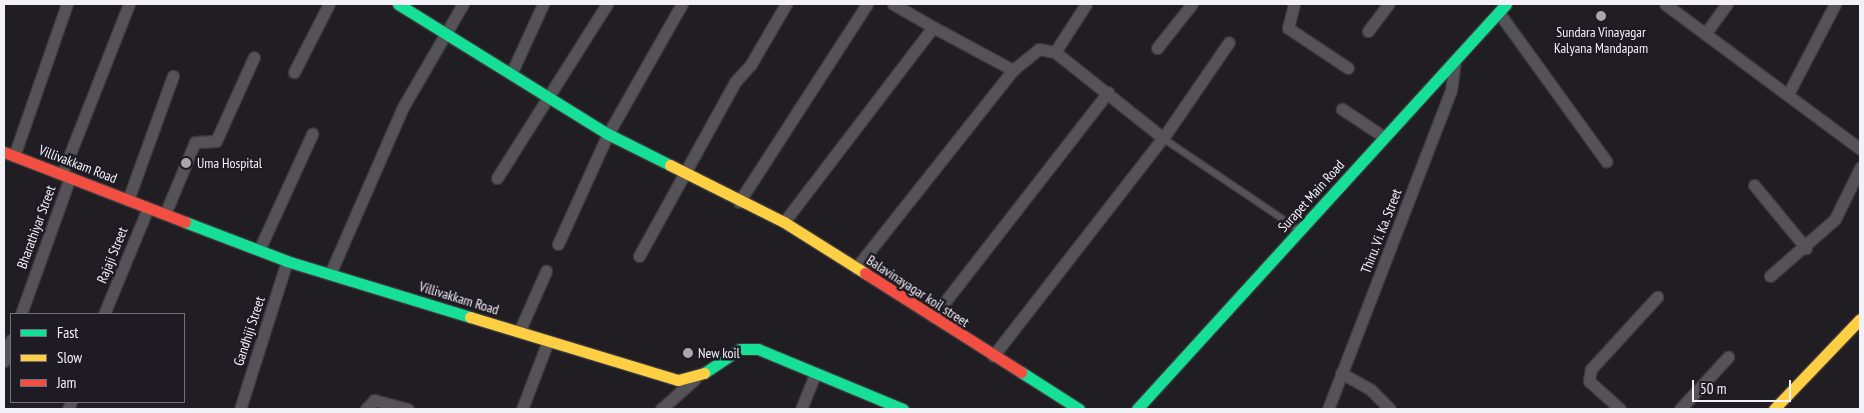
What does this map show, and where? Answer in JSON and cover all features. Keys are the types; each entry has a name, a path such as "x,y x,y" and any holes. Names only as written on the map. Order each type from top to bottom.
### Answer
{"street":[{"path":"9,154 67,4"},
{"name":"Bharathiyar Street","path":"21,313 66,176 129,4"},
{"path":"294,72 329,4"},
{"name":"Balavinayagar koil street","path":"398,4 608,134 687,176 784,222 1079,409"},
{"path":"330,274 399,116 463,4"},
{"path":"511,74 543,4"},
{"path":"497,178 550,97 607,4"},
{"path":"558,244 608,134 682,4"},
{"path":"639,256 687,176 735,82 751,64 786,4"},
{"path":"739,202 867,4"},
{"path":"894,4 1013,70"},
{"path":"1055,52 1086,4"},
{"path":"1157,48 1192,4"},
{"path":"1294,4 1288,28 1348,68"},
{"path":"1368,31 1388,4"},
{"name":"Surapet Main Road","path":"1137,409 1384,137 1455,62 1495,8 1506,4"},
{"path":"1665,4 1860,149"},
{"path":"1705,34 1727,4"},
{"path":"1788,94 1835,4"},
{"path":"1495,8 1606,161"},
{"path":"784,222 933,27"},
{"path":"993,356 1163,138 1229,42"},
{"path":"856,268 1013,70 1039,49 1055,52 1108,92 1163,138"},
{"path":"166,214 195,142 216,142 254,57"},
{"name":"Thiru. Vi. Ka. Street","path":"1328,409 1451,90 1455,62"},
{"path":"128,200 174,76"},
{"path":"933,317 1108,92"},
{"path":"1342,110 1384,137"},
{"path":"259,250 312,134"},
{"name":"Villivakkam Road","path":"9,154 287,261 678,380 695,379"},
{"path":"1770,276 1806,248 1835,219 1860,168"},
{"path":"1754,185 1806,248"},
{"name":"Rajaji Street","path":"104,313 148,208"},
{"name":"Gandhiji Street","path":"240,409 287,261"},
{"path":"519,332 546,271"},
{"path":"1620,409 1589,381 1591,369 1656,297"},
{"path":"1774,409 1860,319"},
{"path":"522,409 548,341"},
{"path":"4,361 10,343"},
{"path":"662,409 695,379 740,349 758,349 903,409"},
{"path":"1680,409 1728,357"},
{"path":"1341,373 1370,389 1390,409"},
{"path":"801,409 815,374"},
{"path":"366,409 374,400 408,409"}],"lane":[{"path":"1163,138 1300,231"}],"traffic: fast":[{"path":"398,4 608,134 670,165"},
{"path":"1137,409 1506,4"},
{"path":"185,222 287,261 470,317"},
{"path":"704,373 740,349 758,349 903,409"},
{"path":"1021,372 1079,409"}],"traffic: slow":[{"path":"670,165 784,222 865,273"},
{"path":"470,317 678,380 704,373"},
{"path":"1774,409 1860,319"}],"traffic: jam":[{"path":"4,152 185,222"},
{"path":"865,273 1021,372"}],"place":[{"name":"Sundara Vinayagar Kalyana Mandapam","path":"1601,16"},
{"name":"Uma Hospital","path":"186,163"},
{"name":"New koil","path":"688,353"}]}
